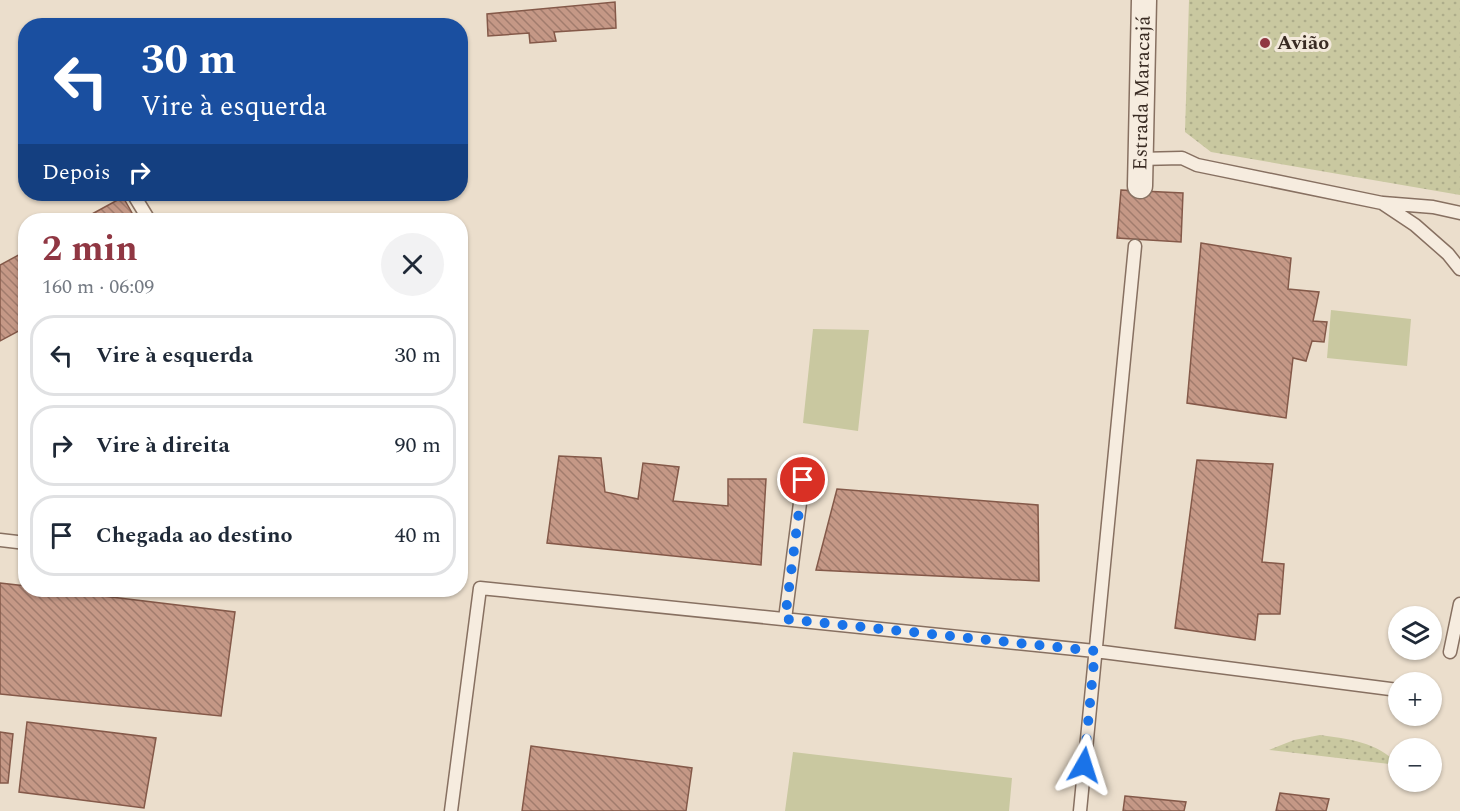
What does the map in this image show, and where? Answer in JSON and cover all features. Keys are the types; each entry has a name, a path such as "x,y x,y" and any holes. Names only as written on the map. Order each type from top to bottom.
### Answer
{"street":[{"name":"Estrada Maracajá","path":"1140,187 1144,0"}],"lane":[{"path":"1139,159 1182,158 1197,165 1382,203 1433,207 1460,213"},
{"path":"1382,203 1415,225 1448,254 1460,269"},
{"path":"1080,811 1135,246"},
{"path":"785,619 803,480"},
{"path":"0,540 18,542"},
{"path":"451,811 480,588 1095,651 1388,689"},
{"path":"1450,652 1460,604"}],"green space":[{"path":"1189,0 1460,0 1460,195 1211,152 1185,132"},
{"path":"1331,310 1411,319 1407,366 1327,358"},
{"path":"813,329 869,330 858,431 803,423"},
{"path":"1320,735 1352,740 1382,751 1388,756 1388,764 1269,750 1294,740"},
{"path":"793,752 1012,778 1009,811 785,811"}],"building":[{"path":"615,2 616,28 554,32 556,41 530,43 529,33 488,36 487,14"},
{"path":"1121,190 1183,193 1181,242 1117,238"},
{"path":"116,201 125,201 132,213 94,213"},
{"path":"1201,243 1291,258 1288,289 1319,292 1313,321 1327,322 1324,342 1312,341 1306,361 1293,358 1286,418 1187,403"},
{"path":"18,255 18,331 0,341 0,265"},
{"path":"559,456 601,458 605,492 638,499 643,463 679,467 673,501 728,506 728,479 766,479 761,565 547,543"},
{"path":"1197,460 1273,464 1262,562 1284,564 1280,614 1258,614 1255,640 1175,628"},
{"path":"837,489 1038,505 1039,581 816,570"},
{"path":"0,583 18,585 18,597 111,597 235,612 221,716 0,694"},
{"path":"27,722 156,738 144,808 19,792"},
{"path":"0,732 13,734 8,783 0,783"},
{"path":"531,746 692,768 686,811 522,811"},
{"path":"1280,793 1329,799 1326,811 1276,811"},
{"path":"1125,796 1186,802 1184,811 1123,811"}],"place":[{"name":"Avião","path":"1265,43"}],"route":[{"path":"803,480 785,619 1095,651 1084,765"}]}
